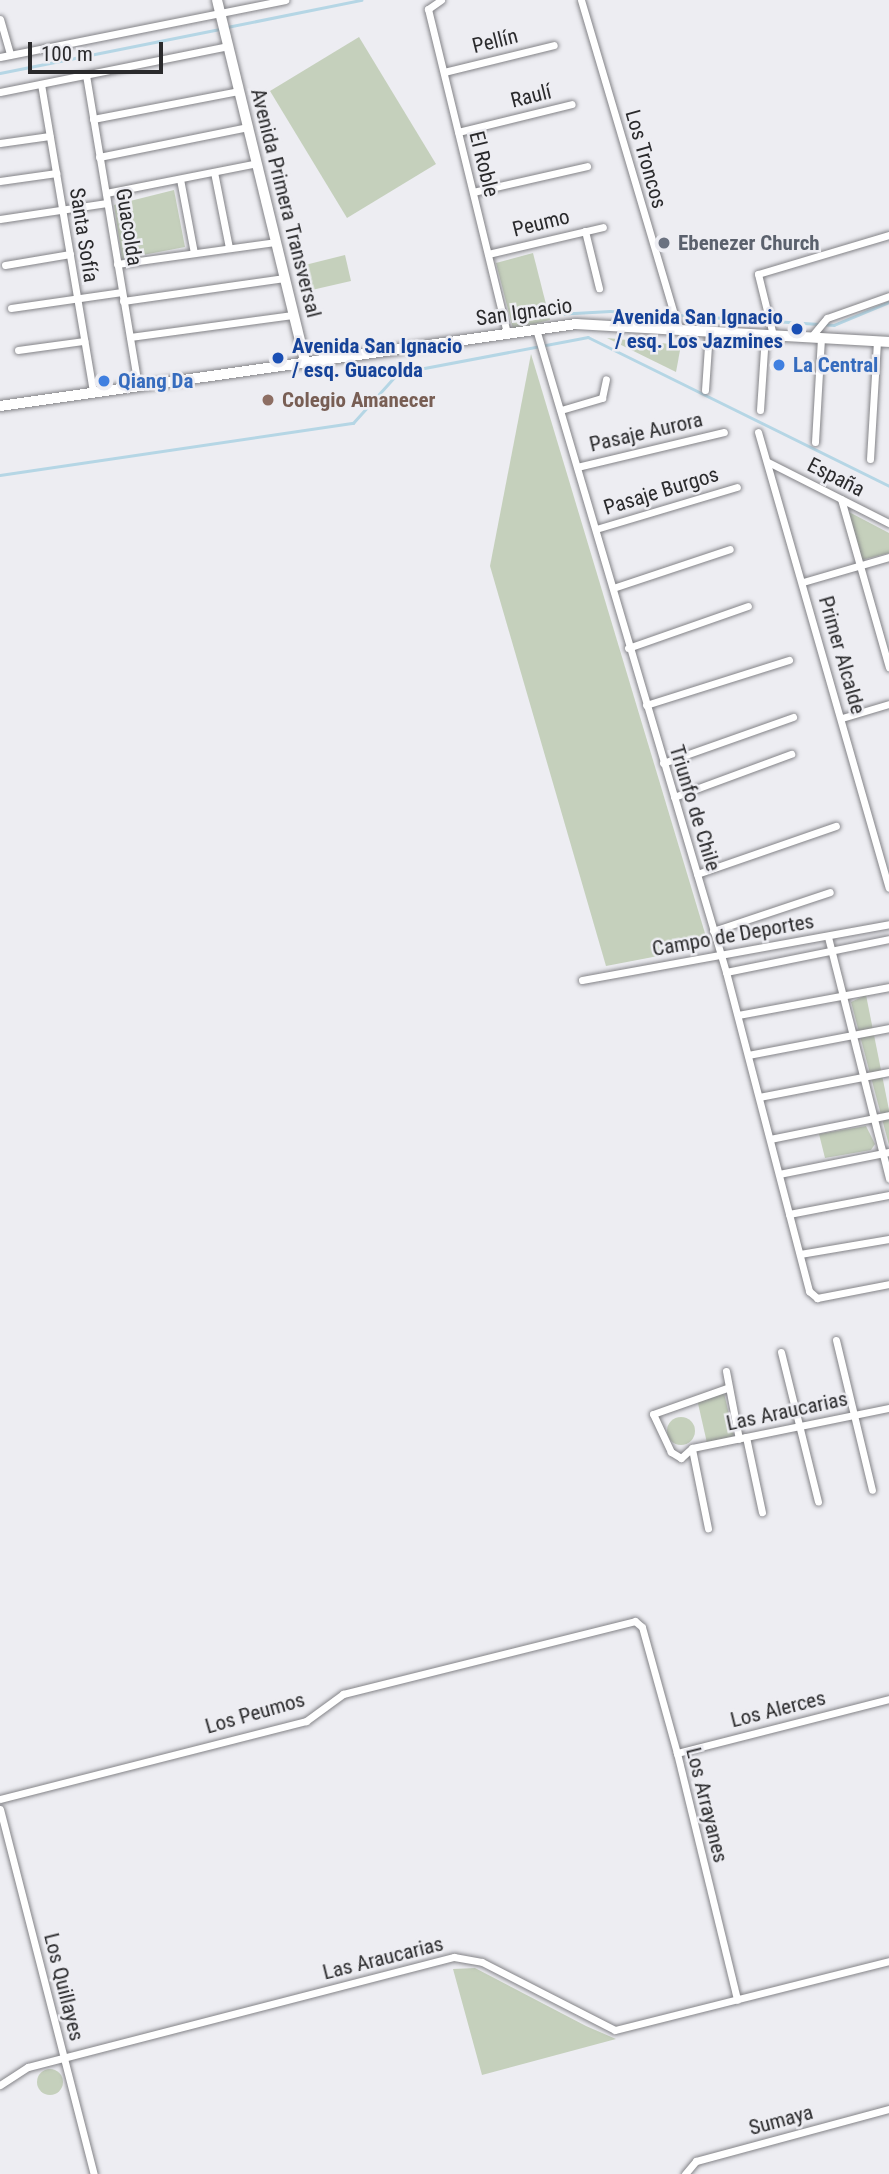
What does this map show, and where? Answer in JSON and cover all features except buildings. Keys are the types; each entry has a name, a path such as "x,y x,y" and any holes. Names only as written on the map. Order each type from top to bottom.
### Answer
{"main road":[{"name":"Avenida Primera Transversal","path":"217,0 305,362"},
{"name":"San Ignacio","path":"0,406 536,328 588,323 676,325 709,331 817,335 889,342"}],"street":[{"path":"0,57 285,0"},
{"name":"El Roble","path":"441,0 429,4 507,333"},
{"name":"Los Troncos","path":"581,0 676,325"},
{"path":"0,19 10,55"},
{"name":"Pellín","path":"444,72 554,45"},
{"path":"0,92 228,46"},
{"name":"Guacolda","path":"86,75 138,385"},
{"name":"Santa Sofía","path":"41,84 93,393"},
{"path":"93,119 239,91"},
{"name":"Raulí","path":"458,132 572,104"},
{"path":"99,156 248,127"},
{"path":"0,143 50,136"},
{"path":"106,194 257,163"},
{"path":"473,192 587,166"},
{"path":"214,172 229,248"},
{"path":"0,181 56,173"},
{"path":"180,179 194,253"},
{"path":"0,219 107,203"},
{"name":"Peumo","path":"488,254 603,226"},
{"path":"585,231 598,288"},
{"path":"760,410 769,335 773,324 758,274 889,235"},
{"path":"117,264 276,242"},
{"path":"5,265 70,254"},
{"path":"124,301 285,278"},
{"path":"11,308 122,292"},
{"path":"815,442 817,335 826,319 889,296"},
{"path":"130,337 293,315"},
{"name":"Triunfo de Chile","path":"536,328 613,588 628,648 726,972 809,1291 817,1298 889,1284"},
{"path":"705,390 709,331"},
{"path":"18,350 84,341"},
{"path":"870,459 877,341"},
{"path":"561,410 602,398 606,379"},
{"name":"Pasaje Aurora","path":"577,467 724,432"},
{"name":"Primer Alcalde","path":"758,432 885,854 889,888"},
{"name":"España","path":"768,462 889,523"},
{"name":"Pasaje Burgos","path":"596,530 737,487"},
{"path":"841,499 889,667"},
{"path":"613,588 730,549"},
{"path":"803,582 889,557"},
{"path":"628,648 748,606"},
{"path":"646,705 789,660"},
{"path":"842,718 889,704"},
{"path":"663,763 793,717"},
{"path":"674,797 791,754"},
{"path":"697,874 836,826"},
{"path":"713,931 831,892"},
{"name":"Campo de Deportes","path":"582,979 721,957 889,924"},
{"path":"828,937 874,1118 886,1152 889,1178"},
{"name":"Campo de Deportes","path":"726,972 889,939"},
{"path":"738,1015 889,987"},
{"path":"748,1055 889,1028"},
{"path":"759,1097 889,1072"},
{"path":"770,1139 889,1115"},
{"path":"779,1174 886,1152"},
{"path":"789,1214 889,1195"},
{"path":"800,1254 889,1238"},
{"path":"836,1340 872,1490"},
{"path":"781,1352 818,1502"},
{"path":"726,1371 727,1388 762,1512"},
{"name":"Las Araucarias","path":"727,1388 653,1414 671,1452 681,1458 692,1448 889,1408"},
{"path":"692,1448 708,1528"},
{"name":"Los Arrayanes","path":"637,1622 677,1753 737,2000"},
{"name":"Los Peumos","path":"0,1799 306,1721 343,1694 637,1622"},
{"name":"Los Alerces","path":"677,1753 889,1699"},
{"name":"Los Quillayes","path":"0,1809 94,2174"},
{"name":"Las Araucarias","path":"0,2085 28,2067 454,1958 482,1962 615,2029 889,1961"},
{"name":"Sumaya","path":"685,2172 696,2161 889,2109"}],"green space":[{"path":"359,37 436,164 347,218 270,91"},
{"path":"174,190 185,247 122,259 114,205"},
{"path":"533,253 550,320 513,329 496,263"},
{"path":"345,255 351,281 303,292 297,267"},
{"path":"607,338 681,345 676,372"},
{"path":"531,354 707,940 700,948 606,966 490,566"},
{"path":"849,512 889,533 889,553 862,560"},
{"path":"866,995 889,1110 889,1145 851,1002"},
{"path":"866,1126 875,1144 871,1150 825,1158 819,1134"},
{"path":"724,1393 734,1436 707,1443 697,1399"},
{"path":"681,1417 691,1421 695,1431 691,1441 681,1445 671,1441 667,1431 671,1421"},
{"path":"475,1968 616,2039 482,2075 453,1969"},
{"path":"50,2069 59,2073 63,2082 59,2091 50,2095 41,2091 37,2082 41,2073"}],"waterway":[{"path":"227,27 361,0"},
{"path":"0,73 221,29"},
{"path":"677,315 834,325 889,302"},
{"path":"538,315 610,311 671,315"},
{"path":"0,475 353,423 398,373 588,337 889,486"}],"place":[{"name":"Ebenezer Church","path":"664,243"},
{"name":"Avenida San Ignacio / esq. Los Jazmines","path":"797,329"},
{"name":"Avenida San Ignacio / esq. Guacolda","path":"278,358"},
{"name":"La Central","path":"779,365"},
{"name":"Qiang Da","path":"104,381"},
{"name":"Colegio Amanecer","path":"268,400"}]}
